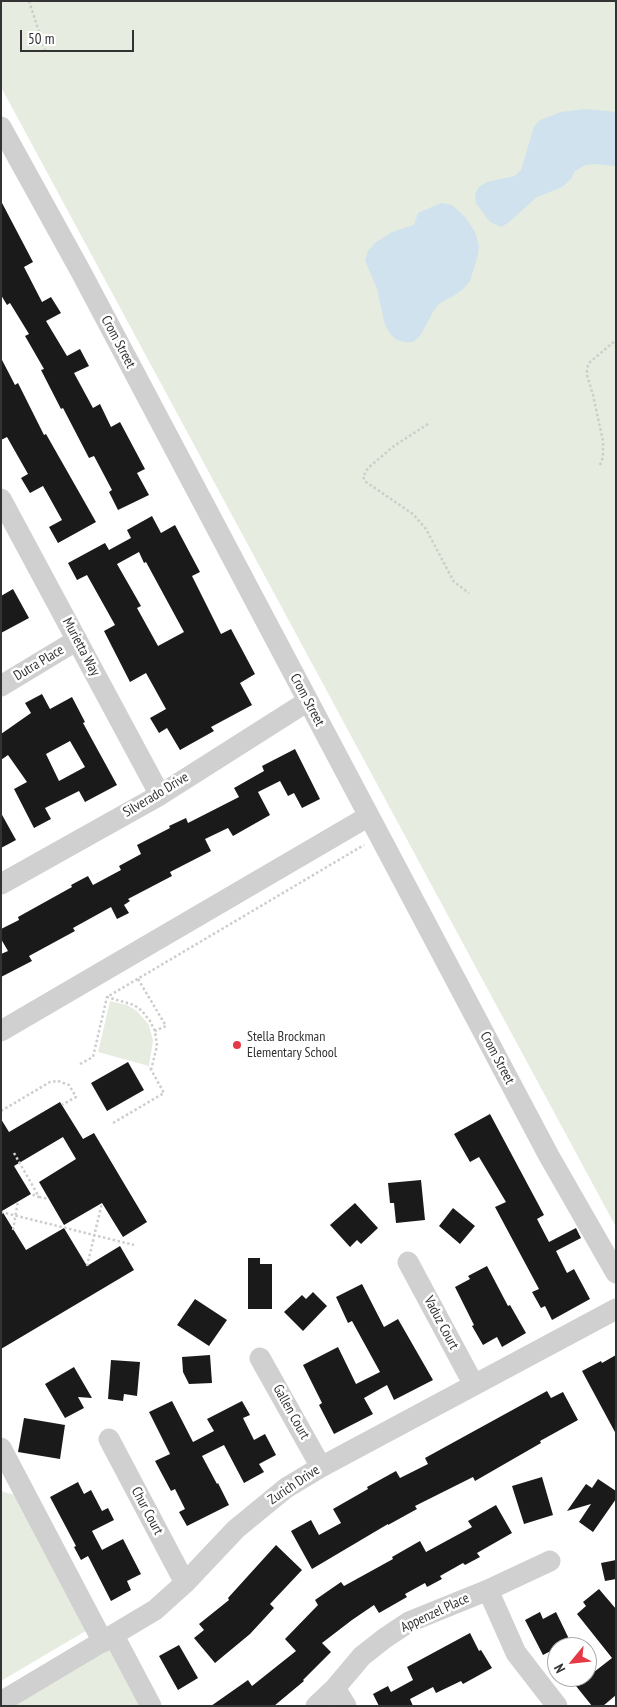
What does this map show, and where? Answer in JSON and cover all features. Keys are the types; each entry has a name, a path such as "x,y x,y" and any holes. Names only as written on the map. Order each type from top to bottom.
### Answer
{"street":[{"name":"Crom Street","path":"1,126 90,290 549,1156 616,1273"},
{"name":"Murietta Way","path":"1,499 160,794"},
{"name":"Dutra Place","path":"1,686 77,640"},
{"name":"Silverado Drive","path":"1,884 160,794 308,700"},
{"path":"1,1031 369,816"},
{"name":"Vaduz Court","path":"408,1262 474,1385"},
{"name":"Zurich Drive","path":"1,1702 109,1639 154,1610 185,1583 236,1529 286,1488 321,1467 616,1309"},
{"name":"Gallen Court","path":"260,1358 321,1467"},
{"name":"Chur Court","path":"109,1439 185,1583"},
{"path":"1,1448 109,1639 151,1706"},
{"name":"Appenzel Place","path":"316,1706 340,1697 362,1656 409,1622 488,1590 550,1561"},
{"path":"488,1590 516,1653 557,1706"}],"path":[{"path":"30,1 46,52"},
{"path":"600,464 603,457 603,441 587,368 590,362 616,340"},
{"path":"428,424 394,446 368,468 363,477 366,482 413,514 426,529 454,582 469,593"},
{"path":"80,1064 93,1057 107,997 364,845"},
{"path":"138,979 166,1026 155,1031"},
{"path":"107,997 134,1005 142,1010 150,1021 155,1031 156,1046 151,1070"},
{"path":"113,1124 164,1093 149,1066"},
{"path":"1,1111 50,1082 58,1081 69,1086 76,1097 62,1105"},
{"path":"14,1153 40,1196"},
{"path":"31,1194 49,1199"},
{"path":"14,1230 18,1201"},
{"path":"87,1266 102,1203"},
{"path":"1,1212 134,1245"}],"shaded area":[{"path":"1,1 616,1 616,1227 1,87"},
{"path":"110,1001 127,1005 137,1011 149,1025 153,1041 149,1066 98,1052"},
{"path":"1,1491 18,1496 89,1629 1,1681"},
{"path":"114,1636 151,1706 1,1706"}],"water":[{"path":"586,109 616,112 616,166 585,165 575,171 571,179 562,187 537,197 508,223 501,227 490,222 476,203 475,194 479,187 487,182 515,176 521,170 534,127 540,120 561,112"},
{"path":"441,203 452,205 466,218 475,232 479,246 470,281 455,295 440,303 434,310 420,336 413,342 397,340 391,335 385,325 377,289 365,260 368,251 375,243 392,232 414,225 418,213"}],"building":[{"path":"1,201 33,262 24,267 42,302 51,297 61,313 46,321 67,356 80,349 89,366 74,373 93,408 100,404 111,427 120,422 145,469 137,473 149,495 118,510 109,492 112,490 94,456 89,458 41,370 44,369 25,336 29,334 10,303 7,305 1,295"},
{"path":"1,358 15,385 18,383 44,435 46,434 96,522 58,543 49,527 62,520 43,486 30,493 21,478 28,474 7,437 1,440"},
{"path":"152,516 161,533 175,525 200,572 192,576 221,634 231,629 255,674 240,683 252,705 211,727 214,731 180,750 167,728 159,733 150,718 166,709 146,673 130,682 104,631 115,625 87,575 77,580 68,563 105,543 109,550 131,538 127,530","holes":["139,552 144,563 146,562 184,632 158,646 137,608 141,606 117,564"]},
{"path":"13,589 29,618 1,633 1,596"},
{"path":"42,694 50,709 72,697 85,722 83,723 117,785 85,802 79,791 45,808 51,819 34,828 14,789 27,782 8,755 1,760 1,734 31,713 25,703","holes":["70,741 85,767 59,781 46,754"]},
{"path":"295,749 320,799 302,808 294,793 288,796 280,781 258,792 270,815 233,836 228,828 205,839 211,851 170,872 172,876 128,899 130,901 124,905 129,913 117,919 111,907 73,928 75,931 29,956 32,961 1,977 1,954 8,951 1,939 1,929 19,920 18,917 88,876 93,885 121,870 119,866 141,854 137,845 186,818 188,823 239,797 234,788 264,771 262,766"},
{"path":"1,813 16,840 1,848"},
{"path":"128,1062 144,1090 107,1111 91,1083"},
{"path":"60,1102 83,1139 94,1133 147,1222 123,1237 102,1203 64,1225 39,1182 76,1159 63,1137 14,1166 31,1194 2,1211 26,1250 64,1228 87,1266 120,1246 134,1270 1,1349 1,1119 9,1132"},
{"path":"490,1114 544,1215 537,1219 549,1242 576,1228 581,1238 556,1251 567,1273 574,1269 590,1299 552,1320 545,1306 541,1308 532,1292 539,1289 495,1207 506,1202 479,1157 470,1162 454,1134"},
{"path":"421,1180 425,1220 396,1223 394,1203 390,1203 388,1183"},
{"path":"355,1203 378,1228 361,1244 357,1240 350,1247 330,1225"},
{"path":"453,1208 475,1226 460,1244 439,1226"},
{"path":"248,1258 260,1258 260,1264 272,1264 272,1309 248,1309"},
{"path":"487,1266 508,1306 510,1305 526,1333 502,1347 497,1337 483,1345 472,1326 474,1325 455,1287 470,1279 468,1276"},
{"path":"362,1284 384,1327 398,1319 433,1380 394,1400 387,1385 364,1398 373,1414 334,1434 319,1405 322,1403 303,1365 338,1347 356,1384 380,1372 352,1321 348,1323 336,1297"},
{"path":"313,1292 327,1306 303,1331 284,1312 302,1295 306,1299"},
{"path":"195,1299 227,1320 209,1346 177,1325"},
{"path":"210,1355 212,1383 189,1384 183,1372 182,1357"},
{"path":"616,1355 616,1434 582,1371"},
{"path":"111,1360 140,1362 137,1396 124,1394 123,1401 108,1399"},
{"path":"74,1367 92,1398 78,1397 84,1408 65,1418 45,1384"},
{"path":"547,1391 551,1398 563,1392 578,1420 475,1481 473,1477 415,1506 417,1509 312,1569 291,1531 311,1520 319,1535 341,1523 333,1509 368,1489 367,1487 396,1471 400,1478 428,1464 425,1458"},
{"path":"172,1401 193,1442 214,1431 207,1419 242,1401 250,1415 243,1418 254,1440 265,1434 276,1455 259,1464 264,1472 244,1483 224,1445 202,1456 229,1505 187,1526 179,1512 185,1509 175,1489 171,1491 155,1461 170,1454 149,1412"},
{"path":"24,1418 65,1425 60,1459 18,1452"},
{"path":"542,1477 553,1515 524,1524 512,1486"},
{"path":"598,1479 616,1491 616,1499 593,1532 579,1522 591,1504 567,1511 586,1484 592,1488"},
{"path":"78,1482 84,1494 91,1490 102,1511 108,1508 114,1520 92,1531 102,1550 123,1539 141,1574 127,1581 131,1590 111,1601 88,1556 81,1560 74,1547 76,1546 50,1497"},
{"path":"496,1505 512,1533 477,1553 480,1557 465,1565 463,1563 440,1576 442,1579 427,1587 425,1583 405,1594 407,1597 379,1613 374,1605 352,1620 322,1643 331,1652 304,1681 274,1706 211,1706 248,1680 252,1686 296,1651 285,1639 318,1605 315,1600 341,1582 344,1586 393,1559 392,1557 420,1541 426,1552 472,1527 468,1521"},
{"path":"276,1545 302,1570 270,1604 274,1608 250,1634 215,1663 194,1638 204,1630 199,1624 229,1600 228,1598"},
{"path":"616,1560 616,1579 605,1581 601,1563"},
{"path":"599,1589 616,1609 616,1695 603,1706 592,1706 577,1687 597,1687 597,1670 612,1658 577,1614 586,1606 583,1602"},
{"path":"540,1612 543,1619 556,1612 568,1637 547,1637 547,1653 543,1655 525,1620"},
{"path":"470,1633 479,1651 481,1650 492,1668 463,1684 461,1681 436,1693 433,1687 410,1699 413,1706 379,1706 373,1694 388,1686 391,1692 413,1680 407,1667"},
{"path":"179,1645 198,1678 178,1690 159,1656"}],"place":[{"name":"Stella Brockman Elementary School","path":"237,1045"}]}
